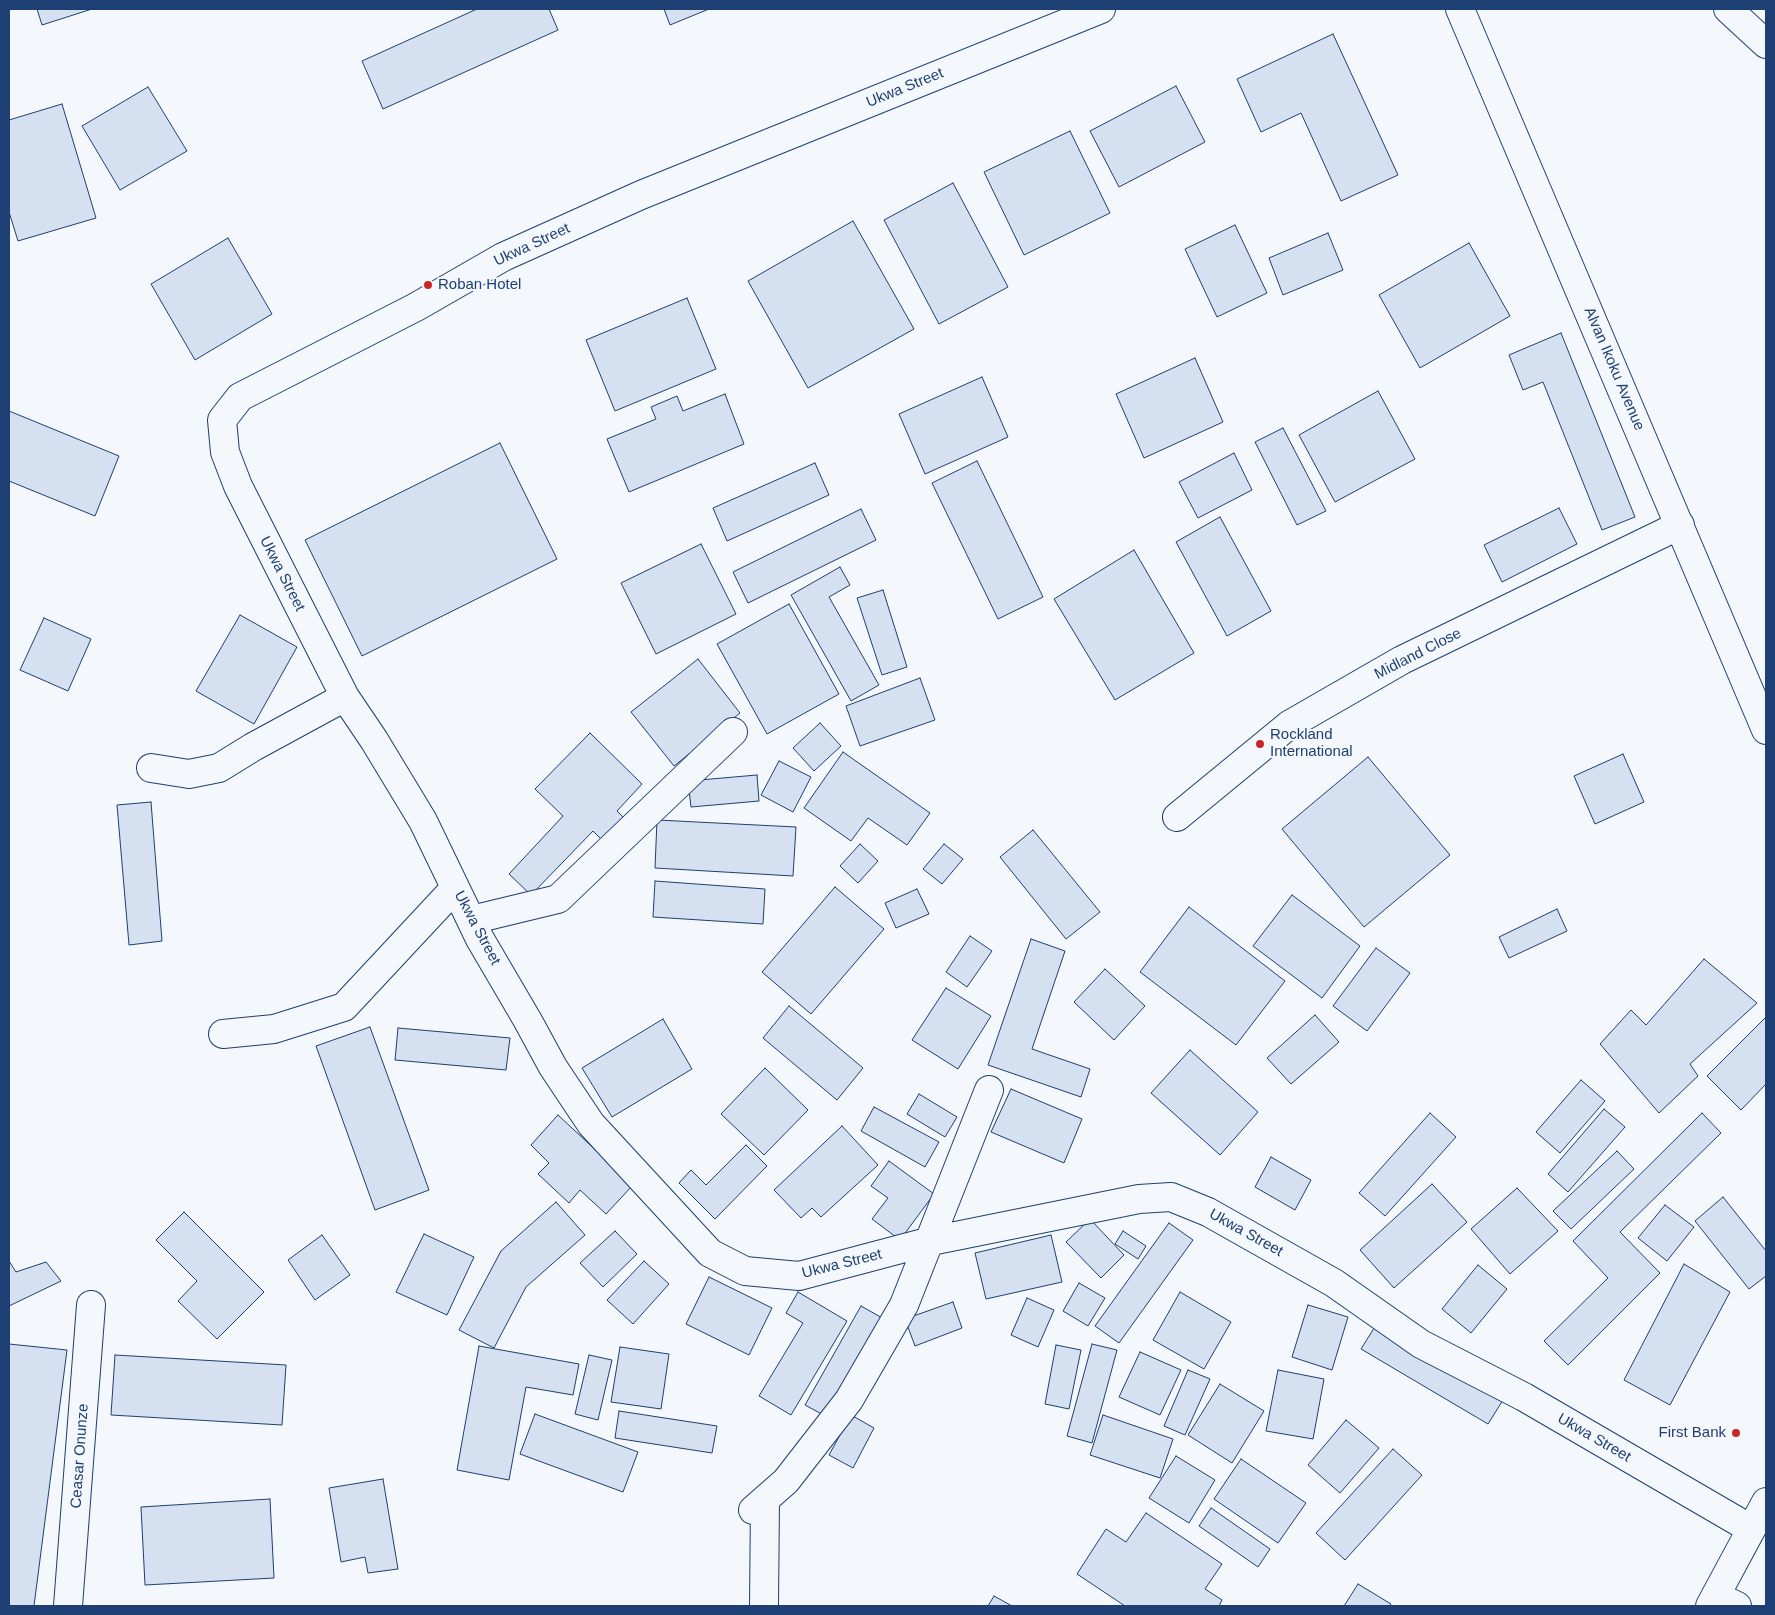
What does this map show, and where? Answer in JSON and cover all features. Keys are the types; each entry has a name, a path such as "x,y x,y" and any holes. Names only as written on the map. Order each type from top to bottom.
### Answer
{"street":[{"name":"Ukwa Street","path":"1101,9 641,195 503,257 416,307 240,397 222,420 225,452 238,486 345,697 374,740 423,821 480,939 553,1067 591,1124 710,1253 744,1271 799,1276 931,1241 1139,1199 1171,1197 1208,1212 1334,1283 1422,1344 1524,1397 1751,1529"},
{"name":"Alvan Ikoku Avenue","path":"1460,9 1766,730"},
{"path":"1728,9 1766,44"},
{"name":"Midland Close","path":"1177,817 1289,725 1402,660 1680,525"},
{"path":"152,768 189,774 219,768 253,747 345,697"},
{"path":"471,920 558,899 733,732"},
{"path":"223,1034 274,1029 344,1007 455,888"},
{"path":"764,1606 759,1505 786,1482 848,1400 904,1306 989,1090"},
{"name":"Ceasar Onunze","path":"68,1606 92,1306"},
{"path":"1721,1603 1751,1529 1766,1502"}],"building":[{"path":"37,9 92,9 42,25"},
{"path":"477,9 549,9 558,30 383,109 362,61"},
{"path":"664,9 709,9 670,25"},
{"path":"1333,34 1398,175 1341,201 1301,113 1261,132 1237,79"},
{"path":"1176,86 1205,142 1119,187 1090,131"},
{"path":"148,87 187,151 120,190 82,126"},
{"path":"62,104 96,218 18,241 9,212 9,120"},
{"path":"1070,131 1110,213 1024,255 984,172"},
{"path":"953,183 1008,287 939,324 884,220"},
{"path":"853,221 914,329 808,388 748,281"},
{"path":"1235,225 1267,293 1217,317 1185,249"},
{"path":"1328,233 1343,270 1283,295 1269,258"},
{"path":"228,238 272,314 195,360 151,284"},
{"path":"1469,243 1510,316 1420,368 1379,295"},
{"path":"687,298 716,369 615,411 586,340"},
{"path":"1561,333 1635,517 1602,530 1543,382 1523,390 1509,355"},
{"path":"1195,358 1223,422 1144,458 1116,394"},
{"path":"982,377 1008,437 925,474 899,414"},
{"path":"1378,391 1415,459 1335,502 1299,435"},
{"path":"725,394 744,444 629,492 607,439 656,419 651,407 677,396 683,411"},
{"path":"9,411 119,456 95,516 9,481"},
{"path":"1283,428 1326,511 1297,525 1255,442"},
{"path":"500,443 557,559 362,656 305,540"},
{"path":"1234,453 1252,490 1198,518 1179,482"},
{"path":"977,461 1043,597 998,619 932,483"},
{"path":"815,463 829,495 727,541 713,508"},
{"path":"1559,508 1577,544 1502,582 1484,545"},
{"path":"861,509 876,540 748,603 733,572"},
{"path":"1220,517 1271,611 1227,636 1176,542"},
{"path":"701,544 736,614 656,654 621,583"},
{"path":"1134,550 1194,653 1115,700 1054,599"},
{"path":"840,567 850,585 829,597 879,685 851,701 791,595"},
{"path":"883,590 907,667 882,675 857,598"},
{"path":"789,604 839,694 767,734 717,644"},
{"path":"240,615 297,647 254,724 196,691"},
{"path":"44,618 91,639 68,691 20,670"},
{"path":"698,659 740,713 674,766 631,712"},
{"path":"920,678 935,720 860,746 846,706"},
{"path":"820,723 841,746 814,771 793,748"},
{"path":"590,733 642,784 617,811 623,817 601,839 593,831 531,895 509,874 563,816 535,789"},
{"path":"843,752 930,813 907,845 868,818 851,841 804,808"},
{"path":"1623,754 1644,802 1595,824 1574,776"},
{"path":"1368,757 1450,855 1364,927 1282,829"},
{"path":"779,761 811,777 793,812 761,795"},
{"path":"757,775 759,801 691,807 688,781"},
{"path":"151,802 162,941 129,945 117,805"},
{"path":"657,820 796,827 793,876 655,868"},
{"path":"1033,830 1100,912 1066,939 1000,857"},
{"path":"860,844 878,861 858,883 840,866"},
{"path":"944,844 963,859 942,884 923,869"},
{"path":"655,881 765,889 763,924 653,917"},
{"path":"835,887 884,929 811,1014 762,972"},
{"path":"917,889 929,914 896,928 885,903"},
{"path":"1292,895 1360,946 1322,998 1253,946"},
{"path":"1189,907 1285,981 1236,1045 1140,972"},
{"path":"1557,909 1567,931 1509,958 1499,937"},
{"path":"970,936 992,951 967,987 946,972"},
{"path":"1031,939 1065,951 1032,1049 1090,1069 1081,1097 988,1065"},
{"path":"1376,948 1410,973 1367,1031 1333,1006"},
{"path":"1704,959 1757,1003 1690,1064 1698,1076 1659,1113 1600,1044 1631,1010 1646,1025"},
{"path":"1105,969 1145,1006 1114,1040 1074,1002"},
{"path":"946,988 991,1016 958,1069 912,1040"},
{"path":"789,1006 863,1068 837,1100 763,1038"},
{"path":"1315,1015 1339,1042 1291,1084 1267,1058"},
{"path":"1766,1017 1766,1084 1741,1110 1707,1076"},
{"path":"663,1019 692,1069 612,1117 582,1068"},
{"path":"370,1027 429,1190 375,1210 316,1046"},
{"path":"398,1028 510,1038 506,1070 395,1060"},
{"path":"1190,1050 1258,1112 1220,1155 1151,1093"},
{"path":"765,1068 808,1110 764,1155 721,1114"},
{"path":"1581,1080 1605,1101 1560,1153 1536,1132"},
{"path":"1011,1089 1082,1119 1064,1163 991,1132"},
{"path":"919,1094 957,1117 945,1137 907,1114"},
{"path":"874,1107 939,1142 925,1167 861,1131"},
{"path":"1604,1109 1625,1127 1568,1192 1548,1174"},
{"path":"1430,1113 1456,1137 1385,1216 1359,1193"},
{"path":"1702,1113 1721,1133 1620,1232 1660,1273 1568,1365 1544,1341 1608,1278 1573,1241"},
{"path":"558,1115 633,1185 606,1214 580,1190 569,1203 538,1174 549,1163 531,1145"},
{"path":"842,1126 878,1165 821,1217 812,1208 801,1218 774,1190"},
{"path":"746,1145 767,1166 715,1219 679,1183 691,1170 706,1185"},
{"path":"1617,1151 1634,1169 1571,1229 1553,1211"},
{"path":"1271,1157 1311,1180 1295,1210 1255,1187"},
{"path":"889,1161 934,1194 900,1240 872,1219 888,1198 871,1186"},
{"path":"1432,1184 1467,1222 1394,1288 1360,1250"},
{"path":"1517,1188 1558,1231 1510,1274 1471,1229"},
{"path":"1723,1197 1766,1251 1766,1276 1749,1289 1695,1221"},
{"path":"556,1202 585,1235 526,1287 494,1348 459,1330 501,1251"},
{"path":"1665,1205 1694,1227 1667,1261 1638,1238"},
{"path":"184,1212 264,1292 217,1339 178,1301 197,1281 156,1240"},
{"path":"1090,1219 1124,1255 1101,1278 1066,1242"},
{"path":"1169,1223 1193,1240 1119,1343 1095,1326"},
{"path":"615,1231 637,1254 603,1287 580,1263"},
{"path":"1123,1231 1146,1246 1138,1259 1115,1244"},
{"path":"424,1234 474,1257 447,1315 396,1292"},
{"path":"322,1235 350,1275 315,1300 288,1260"},
{"path":"1051,1235 1062,1282 986,1299 975,1253"},
{"path":"9,1261 16,1272 46,1262 61,1281 9,1306"},
{"path":"644,1261 669,1284 633,1324 607,1300"},
{"path":"1684,1264 1730,1292 1670,1405 1624,1380"},
{"path":"1478,1265 1507,1289 1471,1333 1442,1309"},
{"path":"709,1277 772,1308 749,1355 686,1324"},
{"path":"1079,1283 1105,1298 1088,1326 1063,1311"},
{"path":"798,1292 847,1321 791,1415 759,1396 803,1323 786,1313"},
{"path":"1180,1292 1231,1322 1204,1369 1153,1340"},
{"path":"1027,1298 1054,1310 1038,1347 1011,1335"},
{"path":"953,1302 962,1328 915,1346 905,1319"},
{"path":"1308,1305 1348,1317 1332,1370 1292,1357"},
{"path":"861,1306 884,1319 829,1418 805,1405"},
{"path":"1376,1325 1503,1400 1488,1424 1361,1349"},
{"path":"9,1344 67,1350 34,1606 9,1606"},
{"path":"1092,1344 1117,1350 1092,1443 1067,1436"},
{"path":"1056,1345 1081,1350 1069,1409 1045,1404"},
{"path":"479,1346 579,1364 573,1395 526,1387 509,1480 457,1470"},
{"path":"620,1347 669,1354 661,1409 611,1402"},
{"path":"1140,1352 1181,1370 1160,1415 1119,1397"},
{"path":"115,1355 286,1365 282,1425 111,1415"},
{"path":"589,1355 612,1360 598,1420 575,1414"},
{"path":"1188,1370 1210,1379 1185,1435 1164,1426"},
{"path":"1278,1370 1324,1379 1313,1439 1266,1431"},
{"path":"1220,1384 1264,1411 1232,1463 1188,1435"},
{"path":"619,1411 717,1426 712,1453 615,1438"},
{"path":"535,1414 638,1452 623,1492 520,1454"},
{"path":"851,1415 874,1428 853,1468 829,1455"},
{"path":"1103,1415 1173,1439 1160,1478 1090,1455"},
{"path":"1346,1420 1379,1448 1340,1493 1308,1465"},
{"path":"1393,1449 1422,1475 1345,1560 1316,1533"},
{"path":"1176,1456 1215,1480 1189,1523 1149,1498"},
{"path":"1241,1459 1306,1503 1278,1543 1214,1499"},
{"path":"383,1479 398,1569 368,1573 365,1557 341,1562 329,1488"},
{"path":"270,1499 274,1578 145,1585 141,1507"},
{"path":"1211,1508 1270,1549 1258,1567 1199,1526"},
{"path":"1146,1513 1222,1564 1205,1589 1222,1600 1219,1606 1125,1606 1077,1574 1106,1529 1126,1542"},
{"path":"1358,1584 1391,1604 1390,1606 1344,1606"},
{"path":"994,1596 1012,1606 988,1606"}],"place":[{"name":"Roban Hotel","path":"428,285"},
{"name":"Rockland International","path":"1260,744"},
{"name":"First Bank","path":"1736,1433"}]}
